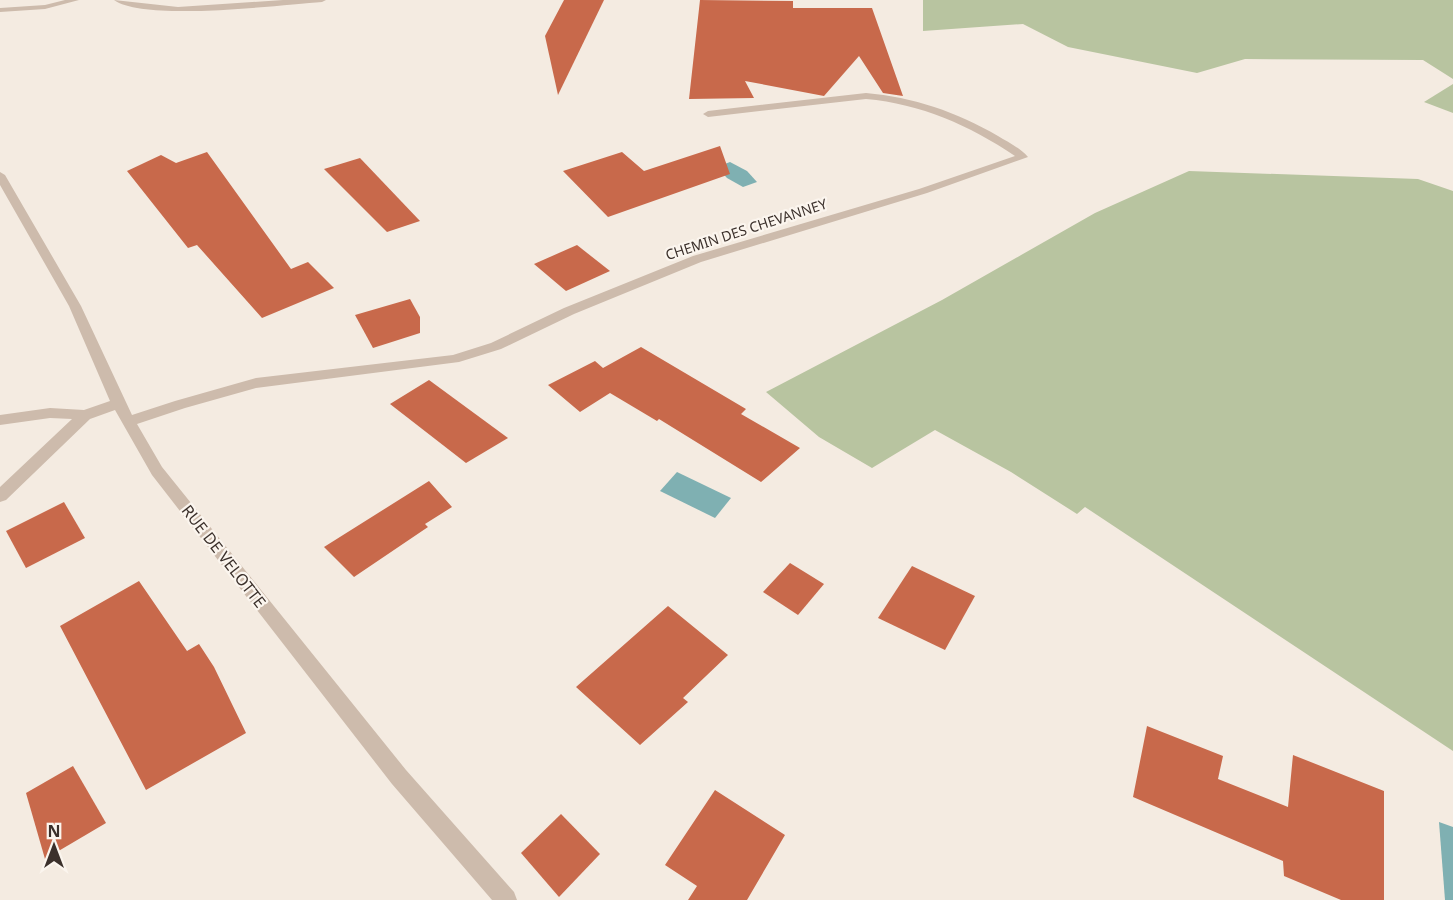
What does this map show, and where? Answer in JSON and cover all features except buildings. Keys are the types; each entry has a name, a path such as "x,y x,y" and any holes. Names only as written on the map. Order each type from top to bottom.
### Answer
{"street":[{"path":"0,10 45,7 75,0"},
{"path":"118,0 136,6 178,9 322,0"},
{"name":"CHEMIN DES CHEVANNEY","path":"128,422 256,382 454,359 496,346 570,312 697,259 857,208 923,192 1023,157 955,117 888,96 866,96 708,114"},
{"name":"RUE DE VELOTTE","path":"0,175 75,306 118,403 158,471 361,730 506,900"},
{"path":"0,420 50,413 85,415 118,403"},
{"path":"0,496 85,415"}],"green space":[{"path":"923,0 1453,0 1453,79 1423,60 1245,59 1197,73 1068,47 1023,24 923,31"},
{"path":"1453,84 1453,113 1424,102"},
{"path":"1189,171 1418,179 1453,191 1453,751 1085,507 1077,514 1011,472 935,430 872,468 819,437 766,392 942,300 1095,213"}],"water":[{"path":"730,162 747,171 757,182 743,187 727,178 717,167"},
{"path":"677,472 731,498 715,518 660,491"},
{"path":"1439,822 1453,827 1453,900 1445,900"}]}
